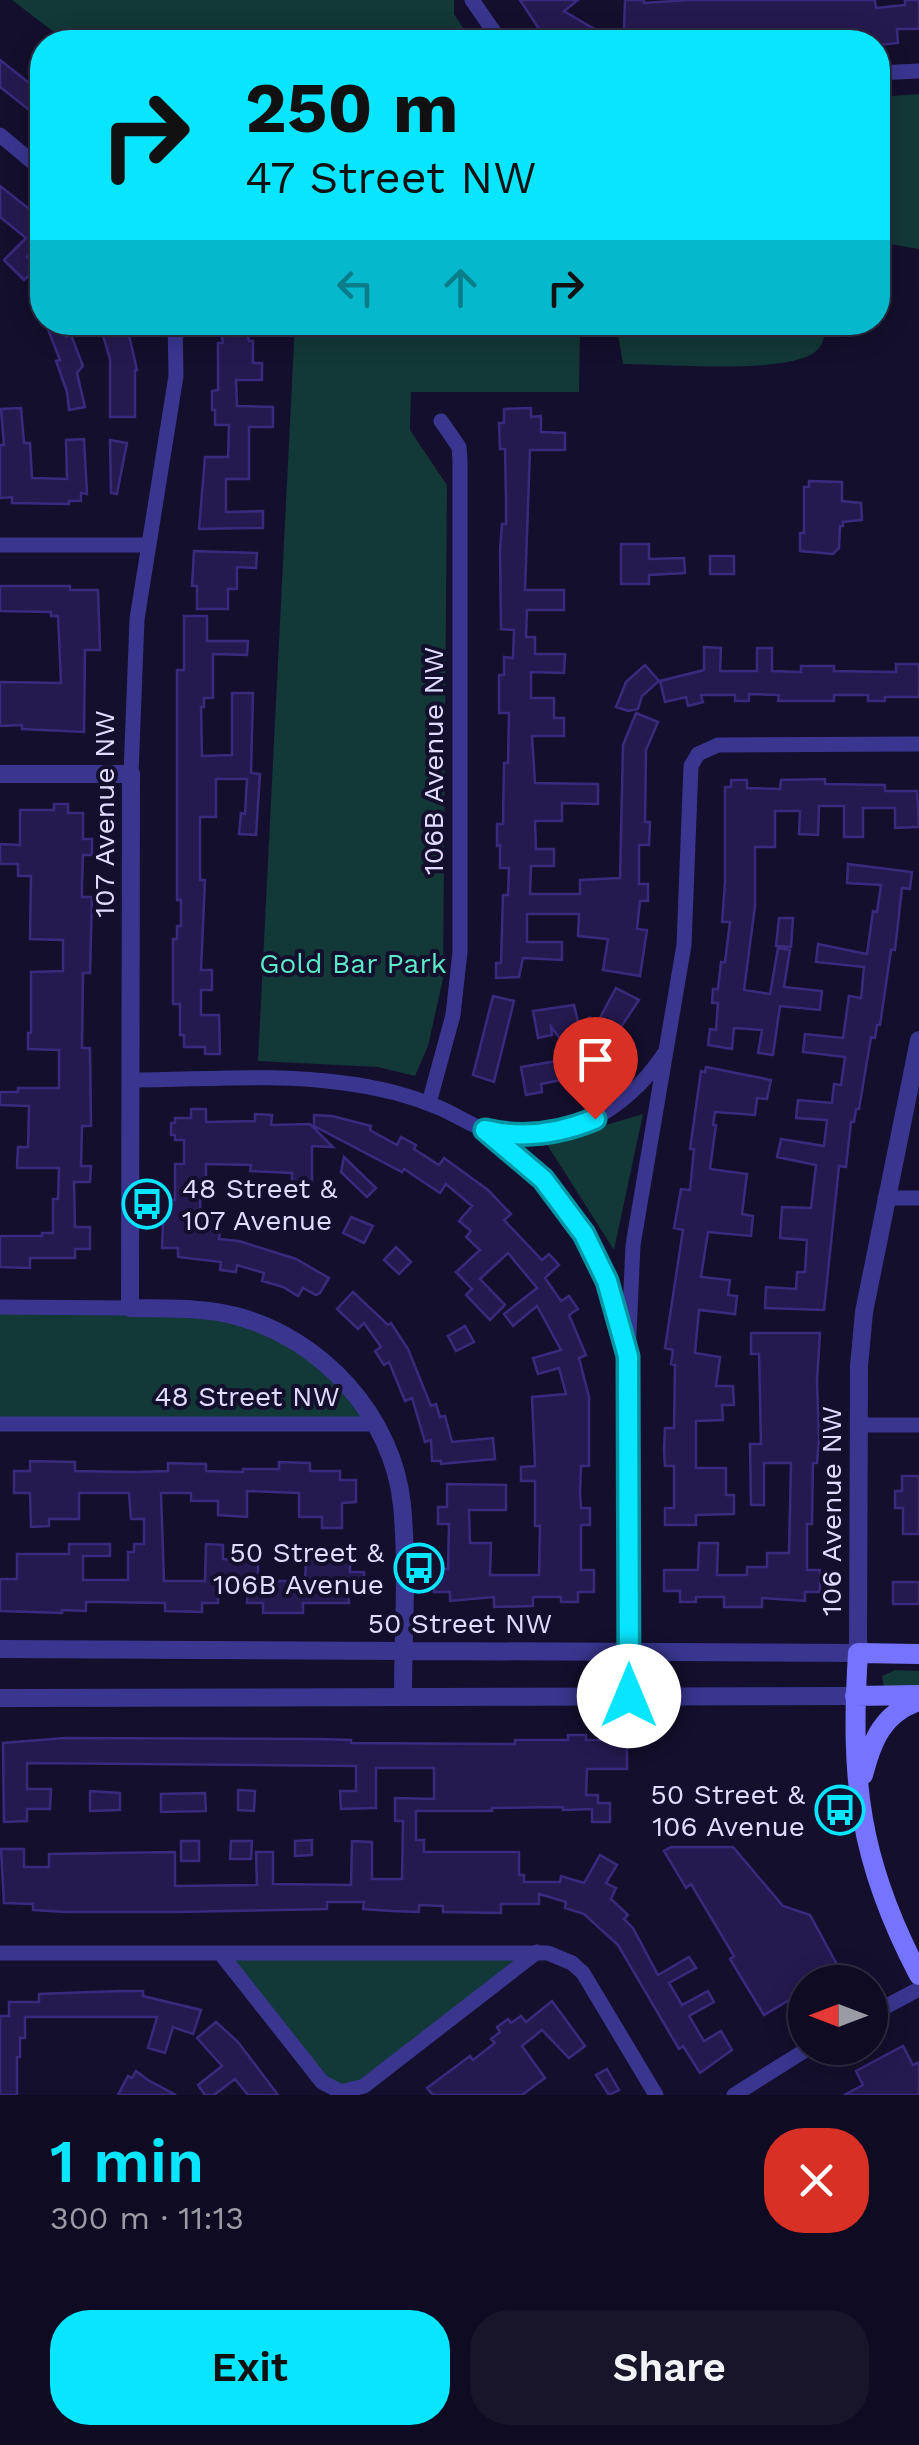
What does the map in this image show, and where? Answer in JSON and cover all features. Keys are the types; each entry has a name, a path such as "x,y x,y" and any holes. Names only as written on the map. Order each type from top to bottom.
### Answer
{"main road":[{"name":"50 Street NW","path":"858,1653 919,1654"},
{"name":"106 Avenue NW","path":"858,1653 858,1796 866,1846 884,1902 919,1976"},
{"path":"855,1696 919,1698"},
{"path":"858,1796 868,1752 882,1725 919,1698"}],"street":[{"path":"472,0 493,30"},
{"path":"890,73 919,70"},
{"path":"0,134 30,160"},
{"name":"107 Avenue NW","path":"130,1308 134,660 147,545 176,376 175,335"},
{"name":"106B Avenue NW","path":"428,1103 452,1015 460,952 460,461 458,447 441,422"},
{"path":"0,546 147,545"},
{"path":"629,1696 628,1356 636,1221 686,922 688,774 698,754 712,746 919,744"},
{"path":"0,774 132,774"},
{"name":"106 Avenue NW","path":"858,1653 859,1366 864,1312 919,1040"},
{"path":"485,1130 530,1136 569,1129 595,1119 638,1089 668,1046"},
{"path":"131,1080 324,1080 379,1088 428,1103 485,1130 543,1179 584,1234 607,1281 628,1356"},
{"path":"885,1198 919,1198"},
{"name":"48 Street NW","path":"0,1307 216,1312 276,1331 332,1370 363,1403 376,1424"},
{"name":"48 Street NW","path":"0,1424 376,1424"},
{"path":"376,1424 393,1463 402,1503 403,1696"},
{"path":"859,1425 919,1425"},
{"name":"50 Street NW","path":"0,1649 858,1653"},
{"path":"0,1698 855,1696"},
{"path":"0,1952 536,1952 566,1960 583,1973 656,2095"},
{"path":"221,1954 322,2082 341,2092 364,2086 536,1952"},
{"path":"888,2004 919,1988"},
{"path":"734,2095 788,2061"}],"green space":[{"path":"12,0 454,0 454,14 464,30 51,30"},
{"path":"919,94 919,249 890,244 890,96"},
{"name":"Gold Bar Park","path":"294,335 580,335 579,392 411,392 410,430 447,485 443,979 428,1046 415,1076 378,1067 258,1061"},
{"path":"618,335 824,335 816,351 780,363 623,364"},
{"path":"643,1114 614,1250 546,1143"},
{"path":"0,1307 198,1310 296,1343 376,1424 0,1424"},
{"path":"895,1670 919,1671 919,1688 884,1687 882,1676"},
{"path":"537,1952 364,2086 333,2090 221,1954"}],"building":[{"path":"520,0 578,0 564,11 596,30 540,30"},
{"path":"625,0 875,0 876,8 919,0 919,29 897,29 898,43 890,44 890,30 624,30"},
{"path":"0,60 30,84 30,106 28,109 0,87"},
{"path":"0,186 30,210 27,257 30,274 24,280 4,260 26,238 0,217"},
{"path":"50,335 71,335 83,366 77,373 85,407 69,410 56,361 60,360"},
{"path":"103,335 129,335 137,370 135,417 110,417 110,359"},
{"path":"221,335 248,335 249,341 253,341 253,363 262,363 262,380 236,380 237,406 273,407 273,427 249,427 249,479 226,479 226,512 263,511 263,528 199,529 205,457 228,457 229,425 215,425 212,410 212,391 218,390 218,343 223,343"},
{"path":"21,408 24,443 30,443 32,478 67,479 66,440 84,439 87,494 81,493 81,501 12,503 12,497 0,498 0,445 4,445 1,409"},
{"path":"531,408 531,417 541,416 541,432 565,433 565,450 530,450 525,590 564,590 564,610 527,610 526,637 535,637 535,654 565,654 564,673 531,672 531,698 554,698 554,718 564,718 564,736 532,736 535,783 598,784 598,804 562,803 562,821 535,821 536,849 554,849 554,866 531,866 530,894 580,894 580,880 620,878 623,745 636,713 658,722 646,750 645,822 650,822 649,845 639,845 639,884 648,884 648,901 640,901 637,929 647,930 640,976 603,970 608,939 578,936 579,914 527,914 527,942 562,942 562,960 523,958 519,977 496,978 496,963 501,963 503,895 508,895 509,868 500,868 500,845 497,846 497,824 503,824 509,713 499,713 499,675 504,675 504,657 513,658 514,630 501,629 500,551 506,498 505,449 500,449 499,423 504,423 504,409"},
{"path":"110,440 127,443 117,494 111,493"},
{"path":"809,481 842,482 842,501 861,503 862,520 843,522 839,548 833,554 800,551 804,487 809,487"},
{"path":"621,544 649,544 649,559 684,558 685,573 649,575 649,584 621,584"},
{"path":"194,551 257,553 256,568 237,567 237,589 228,589 228,609 197,609 197,586 192,586"},
{"path":"710,556 734,556 734,574 710,574"},
{"path":"0,586 98,590 100,650 85,650 84,732 0,726 0,682 61,683 58,616 51,616 51,612 0,611"},
{"path":"184,616 207,616 207,641 248,641 247,655 213,654 213,698 204,698 201,707 202,756 232,755 232,693 253,693 251,773 260,774 256,835 239,834 241,813 245,814 247,779 216,779 216,817 200,817 200,880 205,880 201,970 212,970 212,990 201,990 201,1015 219,1015 220,1054 205,1054 205,1047 184,1047 180,1004 173,1004 173,939 177,939 177,926 181,926 181,900 177,900 177,670 184,670"},
{"path":"704,647 721,648 720,671 757,671 757,648 772,648 772,671 801,672 801,666 834,666 834,671 896,672 896,664 919,664 919,697 868,701 868,695 834,695 834,701 778,701 779,695 749,694 749,701 735,701 735,695 701,695 703,702 688,706 686,697 665,702 660,681 704,670"},
{"path":"645,665 659,681 642,696 638,709 616,707 626,682"},
{"path":"825,779 825,784 885,785 885,791 917,791 919,827 895,828 895,808 863,808 863,837 844,837 844,806 819,806 818,835 799,834 800,811 775,811 775,847 755,847 755,906 744,990 770,994 778,948 790,950 784,987 822,991 820,1010 780,1006 773,1055 758,1053 762,1030 734,1028 732,1049 708,1045 710,1029 716,1030 718,1003 712,1003 713,989 718,989 721,962 725,962 730,922 722,922 725,787 731,787 731,780 747,780 747,788 780,789 781,780"},
{"path":"54,804 68,804 68,813 83,813 83,839 92,839 92,855 83,855 82,883 82,897 92,897 90,973 83,973 82,1048 90,1048 91,1126 82,1126 81,1166 91,1166 90,1182 74,1182 75,1227 90,1227 90,1249 75,1249 75,1258 30,1258 30,1268 0,1267 0,1236 53,1233 53,1199 58,1199 59,1168 17,1168 18,1147 28,1147 29,1106 0,1105 0,1092 59,1088 59,1050 28,1049 28,1033 31,972 63,971 63,940 30,939 31,876 18,876 18,864 0,864 0,844 20,845 20,810 54,810"},
{"path":"848,864 912,872 910,889 902,888 880,1025 875,1038 871,1037 859,1109 851,1122 846,1167 839,1166 824,1310 765,1308 766,1287 796,1289 797,1272 805,1272 807,1240 780,1238 782,1207 811,1208 816,1165 777,1157 781,1139 824,1146 827,1120 796,1118 798,1100 832,1103 834,1084 841,1085 845,1057 803,1052 805,1034 843,1038 849,996 861,998 864,967 816,962 818,944 867,954 881,885 847,883"},
{"path":"779,918 793,918 791,947 776,946"},
{"path":"616,988 639,1000 615,1036 598,1051 594,1047 575,1058 551,1027 552,1035 538,1038 533,1011 574,1005 579,1026 590,1017 596,1025"},
{"path":"493,996 514,1001 494,1082 473,1075"},
{"path":"557,1061 561,1080 541,1084 542,1092 526,1095 521,1067"},
{"path":"706,1067 771,1080 767,1099 757,1098 755,1115 715,1112 713,1125 710,1169 747,1174 742,1214 753,1216 751,1236 708,1232 701,1277 730,1280 728,1295 737,1296 735,1314 699,1310 695,1353 720,1357 716,1386 733,1386 734,1405 722,1405 723,1420 696,1421 696,1468 726,1468 726,1495 734,1495 734,1514 696,1515 696,1525 665,1525 665,1508 674,1508 674,1466 665,1466 664,1450 665,1428 674,1428 675,1365 671,1364 673,1350 665,1348 683,1230 674,1228 681,1189 690,1190 694,1149 690,1149 701,1071 705,1072"},
{"path":"191,1109 206,1109 206,1122 255,1121 255,1114 272,1115 271,1125 310,1124 333,1147 312,1146 312,1183 292,1183 292,1173 250,1171 251,1165 206,1164 206,1181 201,1181 200,1211 222,1213 219,1239 239,1241 296,1259 329,1278 320,1293 316,1295 303,1288 298,1296 262,1281 264,1273 237,1265 236,1272 220,1270 221,1262 178,1257 178,1248 162,1248 164,1200 175,1200 175,1164 184,1164 184,1140 175,1140 175,1135 171,1135 171,1123 175,1123 175,1118 191,1118"},
{"path":"314,1115 371,1126 370,1130 397,1145 401,1137 439,1165 444,1158 488,1190 511,1214 504,1220 542,1260 549,1254 559,1265 545,1278 561,1301 569,1296 578,1309 569,1315 586,1355 579,1358 589,1397 589,1466 581,1466 580,1492 581,1508 590,1508 590,1525 581,1525 581,1570 594,1570 594,1592 578,1592 578,1602 561,1602 561,1597 533,1597 533,1606 494,1607 494,1597 450,1601 450,1592 434,1592 434,1569 448,1569 449,1524 438,1524 438,1507 447,1507 447,1484 506,1485 506,1510 469,1510 470,1543 491,1543 490,1575 539,1575 540,1526 535,1526 535,1481 521,1481 521,1467 535,1466 532,1397 566,1394 559,1368 538,1374 533,1358 561,1350 537,1306 513,1326 504,1314 537,1288 508,1253 480,1279 505,1305 490,1320 466,1295 472,1289 456,1272 480,1250 466,1237 471,1231 459,1221 472,1206 446,1184 440,1193 404,1169 402,1172 314,1126"},
{"path":"344,1157 376,1188 367,1197 341,1172"},
{"path":"351,1217 373,1226 364,1243 343,1233"},
{"path":"396,1247 411,1262 399,1274 384,1260"},
{"path":"353,1292 388,1325 391,1323 408,1349 431,1406 436,1404 440,1417 445,1416 452,1442 493,1438 495,1459 441,1464 432,1461 431,1440 425,1442 412,1398 405,1401 389,1362 384,1365 375,1351 381,1347 364,1323 358,1329 337,1309"},
{"path":"465,1326 474,1342 456,1351 448,1336"},
{"path":"751,1333 820,1333 819,1438 817,1463 813,1463 812,1524 807,1524 807,1570 820,1570 820,1592 805,1592 805,1601 762,1598 762,1607 724,1607 724,1597 696,1597 696,1602 680,1602 680,1591 664,1591 664,1570 698,1570 699,1543 718,1543 717,1575 747,1575 747,1567 767,1567 767,1553 789,1553 791,1463 764,1463 764,1505 751,1505 750,1444 761,1444 759,1354 751,1354"},
{"path":"30,1461 75,1462 75,1471 133,1472 168,1471 168,1463 206,1464 206,1471 243,1472 279,1469 279,1462 310,1463 310,1471 340,1471 340,1480 356,1480 356,1502 342,1503 342,1528 322,1528 322,1517 299,1517 299,1493 247,1491 247,1517 218,1515 218,1501 191,1501 191,1493 161,1493 164,1581 205,1581 206,1544 223,1545 223,1559 258,1561 258,1578 218,1576 218,1603 202,1603 202,1612 165,1611 165,1603 100,1602 86,1602 86,1611 0,1611 0,1579 17,1579 17,1554 69,1554 69,1544 110,1544 110,1556 83,1556 83,1580 128,1580 128,1552 134,1552 134,1544 144,1544 144,1519 131,1519 129,1493 79,1493 79,1519 49,1519 49,1526 31,1527 30,1493 14,1493 14,1471 30,1471"},
{"path":"902,1476 919,1476 919,1534 903,1534 903,1508 895,1508 895,1491 902,1491"},
{"path":"350,1554 350,1572 364,1572 365,1594 348,1594 349,1603 303,1603 303,1613 263,1613 263,1603 247,1603 248,1581 305,1581 306,1561"},
{"path":"893,1582 919,1582 919,1604 893,1604"},
{"path":"568,1735 586,1735 586,1740 611,1740 611,1745 627,1745 627,1769 587,1769 586,1795 598,1795 598,1803 610,1803 610,1822 592,1822 592,1809 563,1807 416,1811 416,1840 424,1840 424,1852 519,1852 519,1875 524,1875 524,1882 560,1882 561,1876 584,1883 600,1855 617,1865 606,1883 616,1888 611,1899 628,1915 624,1919 633,1928 658,1975 689,1957 696,1968 669,1983 682,2005 708,1991 714,2002 689,2016 704,2041 721,2031 732,2050 700,2073 683,2046 679,2049 618,1945 584,1914 565,1908 566,1902 539,1894 539,1904 501,1904 501,1913 443,1912 443,1906 419,1905 419,1912 363,1909 364,1902 327,1902 327,1909 175,1912 67,1912 33,1910 33,1904 4,1903 1,1849 24,1849 24,1867 49,1867 49,1854 175,1852 175,1886 257,1885 256,1852 273,1852 273,1884 351,1885 352,1841 372,1842 372,1879 402,1879 403,1821 395,1821 395,1798 434,1799 434,1768 376,1768 376,1808 341,1809 340,1791 356,1791 356,1766 27,1763 27,1789 51,1789 50,1809 27,1809 27,1821 4,1822 3,1743 65,1738 515,1744 515,1740 568,1740"},
{"path":"238,1790 255,1791 254,1811 238,1810"},
{"path":"90,1791 120,1793 120,1810 90,1811"},
{"path":"205,1793 206,1811 161,1812 161,1794"},
{"path":"312,1840 312,1855 295,1856 295,1841"},
{"path":"181,1841 199,1841 199,1861 181,1861"},
{"path":"231,1841 252,1841 251,1859 230,1859"},
{"path":"671,1847 733,1847 783,1906 810,1915 837,1965 788,1965 788,2001 764,2015 691,1884 686,1888 664,1851"},
{"path":"143,1991 143,1996 201,2010 193,2034 173,2027 165,2053 148,2048 157,2017 25,2017 25,2038 20,2038 17,2057 17,2095 0,2095 0,2016 9,2016 9,2002 39,2002 39,1994"},
{"path":"552,2001 585,2046 569,2058 542,2030 522,2046 545,2078 522,2095 433,2095 427,2088 495,2043 491,2039 500,2032 497,2027 508,2019 511,2023 521,2016 526,2022"},
{"path":"216,2022 238,2042 278,2095 248,2095 235,2079 214,2095 205,2095 198,2085 222,2066 197,2038"},
{"path":"903,2046 913,2065 919,2062 919,2095 844,2095 863,2085 856,2071 867,2065 888,2065 888,2054"},
{"path":"607,2069 619,2090 609,2095 596,2075"},
{"path":"136,2071 176,2095 118,2095 128,2076 132,2078"}],"place":[{"name":"48 Street & 107 Avenue","path":"147,1204"},
{"name":"50 Street & 106B Avenue","path":"419,1568"},
{"name":"50 Street & 106 Avenue","path":"840,1810"}],"route":[{"path":"595,1119 569,1129 530,1136 485,1130 543,1179 557,1196 584,1234 616,1308 628,1356 629,1696"}]}
